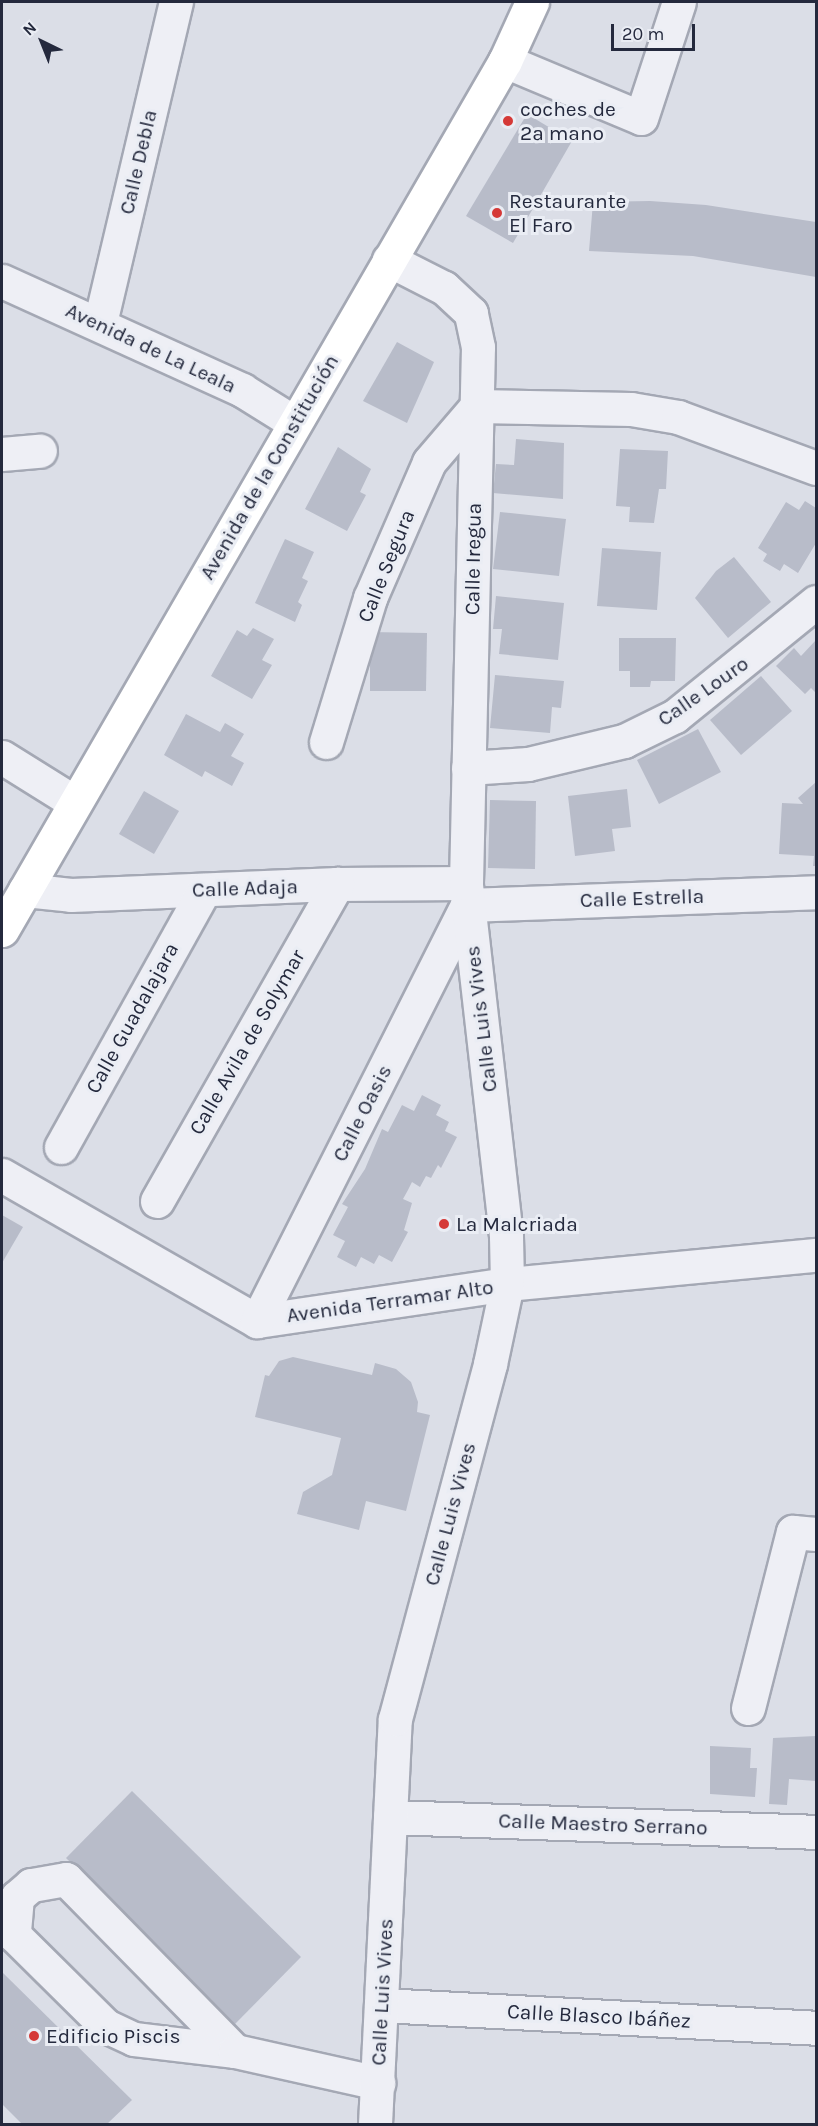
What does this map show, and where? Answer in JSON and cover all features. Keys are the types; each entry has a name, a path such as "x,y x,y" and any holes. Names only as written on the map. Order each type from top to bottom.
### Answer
{"main road":[{"name":"Avenida de la Constitución","path":"2,930 74,802 505,61 532,2"}],"street":[{"name":"Calle Debla","path":"100,323 176,2"},
{"path":"505,61 641,118 679,2"},
{"name":"Calle Iregua","path":"389,260 444,288 471,312 478,347 466,894"},
{"name":"Avenida de La Leala","path":"2,281 100,323 242,390 295,423"},
{"path":"477,406 631,409 678,417 816,468"},
{"name":"Calle Segura","path":"326,742 370,598 429,462 477,406"},
{"path":"2,454 40,452"},
{"name":"Calle Louro","path":"468,768 528,764 624,741 675,716 816,602"},
{"path":"2,757 74,802"},
{"name":"Calle Adaja","path":"25,890 71,895 337,884 466,894"},
{"name":"Calle Avila de Solymar","path":"157,1201 337,884"},
{"name":"Calle Guadalajara","path":"60,1147 204,890"},
{"name":"Calle Estrella","path":"466,894 816,892"},
{"name":"Calle Luis Vives","path":"375,2124 395,1719 490,1364 507,1284 505,1225 466,894"},
{"name":"Calle Oasis","path":"257,1321 466,894"},
{"name":"Avenida Terramar Alto","path":"2,1175 257,1321 507,1284 816,1255"},
{"path":"748,1708 793,1532 816,1534"},
{"name":"Calle Maestro Serrano","path":"390,1816 816,1832"},
{"path":"235,2051 66,1879 31,1884 17,1897 14,1935 106,2026 135,2039 235,2051 378,2083"},
{"name":"Calle Blasco Ibáñez","path":"381,2005 816,2028"}],"building":[{"path":"527,114 572,141 513,243 466,216"},
{"path":"650,201 706,205 816,222 816,277 693,256 589,251 593,202"},
{"path":"397,342 434,362 407,423 363,401"},
{"path":"516,439 564,443 563,499 493,493 496,464 514,465"},
{"path":"338,447 371,469 360,492 366,495 347,531 305,509"},
{"path":"620,449 668,451 666,489 659,489 654,523 629,522 630,507 616,506"},
{"path":"805,501 816,508 816,543 798,573 784,564 780,571 763,561 767,554 758,548 786,502 799,510"},
{"path":"500,512 566,519 559,576 493,569"},
{"path":"285,539 314,552 302,578 308,581 298,602 302,605 295,622 255,603"},
{"path":"602,548 661,552 657,610 597,606"},
{"path":"734,557 771,602 728,638 695,598 716,571"},
{"path":"496,596 564,603 558,660 499,654 502,629 493,629"},
{"path":"253,628 274,639 262,660 272,665 252,699 211,676 237,630 247,636"},
{"path":"370,632 427,633 426,691 370,691"},
{"path":"619,638 676,638 675,681 651,681 650,687 630,687 630,671 619,671"},
{"path":"816,640 816,693 811,688 805,694 776,666 794,648 801,656"},
{"path":"495,675 564,681 561,708 552,707 550,733 490,728"},
{"path":"761,676 792,711 741,755 710,720"},
{"path":"186,714 220,732 225,723 244,734 231,756 244,763 232,786 205,771 202,777 164,755"},
{"path":"698,729 721,772 659,804 637,760"},
{"path":"816,782 816,866 813,866 814,856 779,854 782,803 803,804 798,798"},
{"path":"627,789 631,827 612,829 615,851 575,856 568,796"},
{"path":"144,791 179,811 154,854 119,834"},
{"path":"490,800 536,801 535,869 488,868"},
{"path":"422,1095 441,1105 436,1115 449,1122 445,1131 457,1137 441,1168 438,1165 431,1178 426,1176 420,1187 412,1182 403,1199 412,1203 404,1230 408,1232 392,1262 379,1255 374,1264 361,1257 356,1267 337,1257 345,1241 333,1235 348,1207 342,1204 365,1169 382,1129 388,1132 402,1105 414,1111"},
{"path":"2,1215 23,1227 2,1263"},
{"path":"293,1357 372,1375 375,1363 396,1369 411,1382 418,1402 417,1412 430,1415 406,1511 366,1501 359,1530 297,1514 303,1492 332,1475 341,1438 255,1417 265,1375 269,1376 279,1361"},
{"path":"816,1736 816,1781 789,1779 787,1805 769,1804 773,1738"},
{"path":"710,1746 751,1748 750,1768 757,1768 755,1797 710,1794"},
{"path":"132,1791 301,1957 235,2024 66,1858"},
{"name":"Edificio Piscis","path":"2,1972 132,2100 107,2124 22,2124 2,2104"}],"place":[{"name":"coches de 2ª mano","path":"508,121"},
{"name":"Restaurante El Faro","path":"497,213"},
{"name":"La Malcriada","path":"444,1224"},
{"name":"Edificio Piscis","path":"34,2036"}]}
